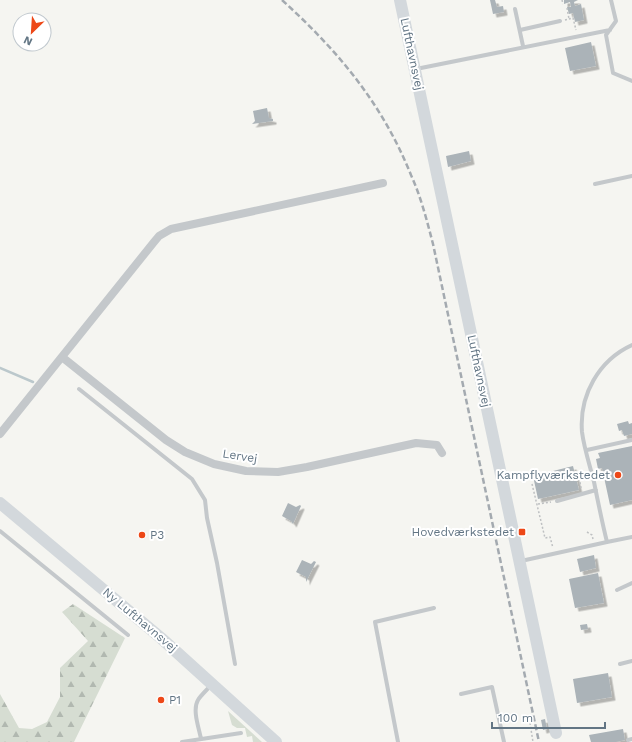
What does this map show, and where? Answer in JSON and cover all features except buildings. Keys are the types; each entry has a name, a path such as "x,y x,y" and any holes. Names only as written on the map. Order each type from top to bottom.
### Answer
{"street":[{"name":"Lufthavnsvej","path":"400,0 556,736"},
{"path":"0,434 154,242 163,233 171,229 384,183"},
{"name":"Lervej","path":"62,357 166,440 185,452 214,464 246,471 278,472 416,443 437,445 442,453"},
{"name":"Ny Lufthavnsvej","path":"0,503 161,638 276,742"}],"lane":[{"path":"611,0 616,21 606,35 613,74 632,81"},
{"path":"515,9 523,46"},
{"path":"520,30 560,21"},
{"path":"415,69 523,46 610,30"},
{"path":"595,184 632,176"},
{"path":"607,542 582,433 583,411 588,392 593,381 605,363 632,344"},
{"path":"79,389 192,480 205,500 235,664"},
{"path":"587,450 632,440"},
{"path":"557,500 596,490"},
{"path":"0,531 128,635"},
{"path":"520,561 632,537"},
{"path":"617,590 632,583"},
{"path":"398,742 375,622 434,608"},
{"path":"620,664 632,661"},
{"path":"201,739 196,713 196,704 213,684"},
{"path":"462,694 492,687 504,742"},
{"path":"182,742 241,733"}],"path":[{"path":"562,0 563,4"},
{"path":"567,8 569,19"},
{"path":"560,21 573,18 576,30"},
{"path":"532,484 545,538 550,537 554,554"},
{"path":"538,504 557,500"},
{"path":"587,532 592,535 595,545"},
{"path":"530,723 534,742"}],"green space":[{"path":"73,604 125,638 74,742 0,742 0,694 19,728 32,729 47,722 60,697 60,668 88,641 62,612"},
{"path":"228,711 262,742 253,742 252,736 247,737 245,728 237,728 232,725"}],"waterway":[{"path":"0,368 33,382"}],"railway":[{"path":"282,0 340,59 372,101 399,149 424,209 433,244 539,742"}],"place":[{"name":"Kampflyværkstedet","path":"618,475"},
{"name":"Hovedværkstedet","path":"522,532"},
{"name":"P3","path":"142,535"},
{"name":"P1","path":"161,700"}]}
